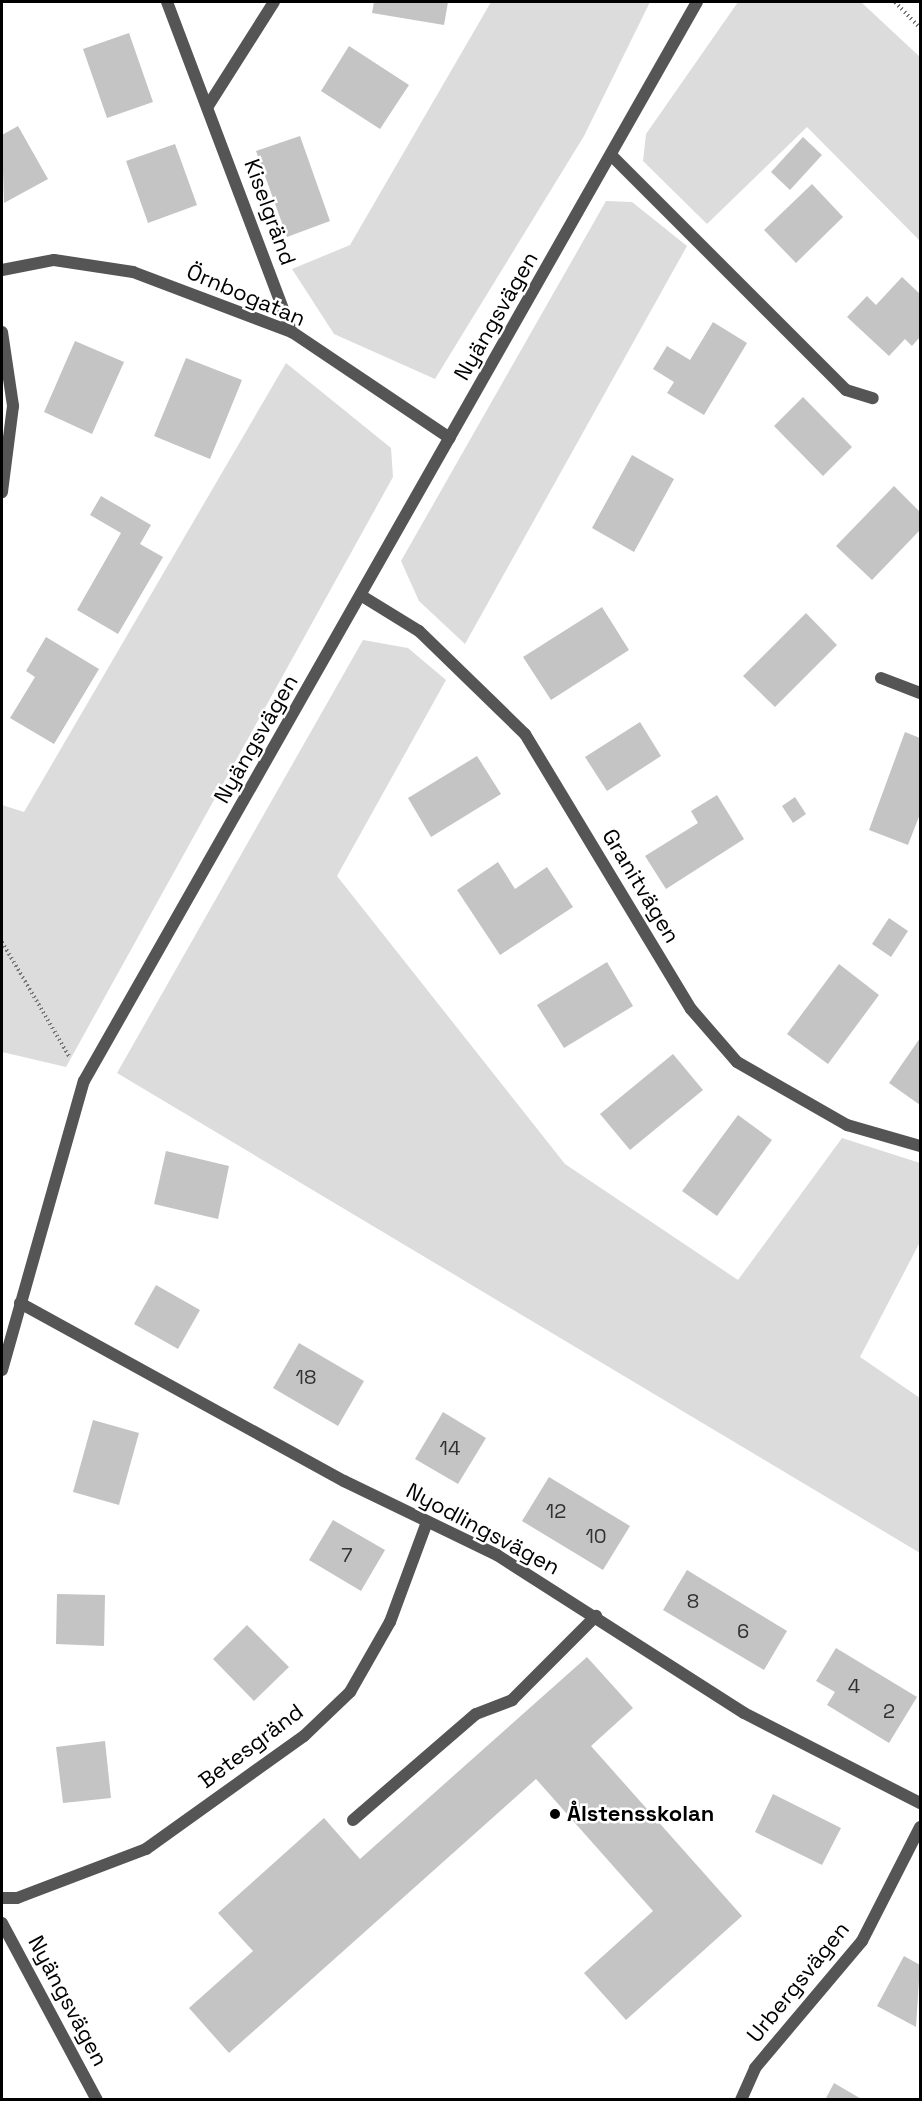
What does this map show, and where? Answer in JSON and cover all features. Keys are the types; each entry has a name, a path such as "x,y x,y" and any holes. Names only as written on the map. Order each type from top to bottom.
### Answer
{"street":[{"name":"Kiselgränd","path":"167,2 292,332"},
{"path":"208,106 274,2"},
{"name":"Nyängsvägen","path":"2,1370 84,1082 612,156 697,2"},
{"path":"612,156 846,390 873,398"},
{"name":"Örnbogatan","path":"2,270 54,260 133,272 292,332 450,438"},
{"path":"2,332 13,406 2,492"},
{"name":"Granitvägen","path":"362,596 418,631 525,734 691,1009 737,1062 847,1125 921,1146"},
{"path":"881,678 921,693"},
{"name":"Nyodlingsvägen","path":"20,1303 427,1522 497,1555 596,1616 744,1713 921,1803"},
{"name":"Betesgränd","path":"2,1898 17,1898 146,1849 304,1736 356,1682 390,1622 427,1522"},
{"path":"353,1820 476,1714 512,1700 596,1616"},
{"name":"Urbergsvägen","path":"741,2100 755,2068 862,1941 921,1827"},
{"name":"Nyängsvägen","path":"2,1923 97,2100"}],"path":[{"path":"895,2 921,28"},
{"path":"2,942 84,1082"}],"shaded area":[{"path":"491,2 650,2 584,136 435,379 334,334 292,269 350,245"},
{"path":"738,2 861,2 920,57 920,241 807,127 707,224 643,161 646,134"},
{"path":"606,201 632,202 687,246 465,644 419,601 401,561"},
{"path":"286,363 391,448 393,477 66,1067 2,1052 2,805 24,812"},
{"path":"363,640 408,648 446,680 337,876 565,1164 738,1280 842,1138 920,1163 920,1242 860,1357 920,1398 920,1553 117,1073"}],"building":[{"path":"374,2 448,2 444,25 372,13"},
{"path":"129,33 153,102 107,118 83,49"},
{"path":"349,46 409,85 380,129 321,91"},
{"path":"18,126 48,179 4,203 2,135"},
{"path":"300,136 330,221 287,237 256,151"},
{"path":"803,137 822,155 790,190 771,172"},
{"path":"175,144 197,205 148,223 126,161"},
{"path":"812,184 843,217 796,263 764,230"},
{"path":"902,277 920,294 920,337 912,346 905,339 889,356 847,317 867,296 876,305"},
{"path":"713,322 747,343 704,415 667,393 674,382 653,369 667,346 690,360"},
{"path":"75,341 124,362 92,434 44,412"},
{"path":"186,358 242,380 210,459 154,436"},
{"path":"803,397 852,447 823,476 774,426"},
{"path":"632,455 674,479 634,552 592,528"},
{"path":"894,486 920,512 920,530 872,580 836,546"},
{"path":"101,496 151,525 140,544 163,557 118,634 77,610 121,533 90,515"},
{"path":"602,607 629,650 551,700 523,657"},
{"path":"806,613 837,645 775,707 743,676"},
{"path":"46,637 99,669 54,744 10,718 35,677 26,671"},
{"path":"640,722 661,756 607,791 585,757"},
{"path":"905,732 920,738 920,814 908,845 869,830"},
{"path":"477,756 501,794 431,837 408,798"},
{"path":"717,795 744,839 666,889 645,856 698,823 691,811"},
{"path":"795,797 806,814 793,823 782,806"},
{"path":"498,862 515,889 547,867 573,907 500,955 457,890"},
{"path":"889,918 908,931 891,957 872,944"},
{"path":"607,962 633,1006 564,1048 537,1005"},
{"path":"839,964 879,995 828,1064 787,1034"},
{"path":"920,1038 920,1105 889,1083"},
{"path":"673,1054 703,1090 630,1150 600,1114"},
{"path":"738,1115 772,1140 717,1216 682,1191"},
{"path":"166,1151 229,1166 218,1219 154,1204"},
{"path":"156,1285 200,1310 178,1349 134,1324"},
{"path":"299,1343 364,1381 338,1426 273,1388"},
{"path":"443,1412 486,1438 458,1484 415,1459"},
{"path":"93,1420 139,1433 119,1505 73,1492"},
{"path":"549,1477 630,1526 603,1570 522,1521"},
{"path":"333,1520 385,1550 361,1591 309,1560"},
{"path":"687,1570 787,1631 764,1670 663,1610"},
{"path":"57,1594 105,1595 104,1646 56,1644"},
{"path":"247,1625 289,1667 254,1701 213,1659"},
{"path":"836,1648 917,1697 889,1743 827,1705 835,1692 816,1681"},
{"path":"587,1657 633,1708 591,1746 742,1916 626,2020 584,1973 653,1911 536,1779 229,2053 189,2008 253,1951 218,1913 324,1818 360,1859"},
{"path":"105,1741 111,1798 63,1803 56,1747"},
{"path":"773,1794 841,1828 822,1865 755,1832"},
{"path":"904,1956 920,1965 916,2027 877,2006"},
{"path":"834,2083 863,2100 825,2100"}],"place":[{"name":"Ålstensskolan","path":"555,1814"}]}
